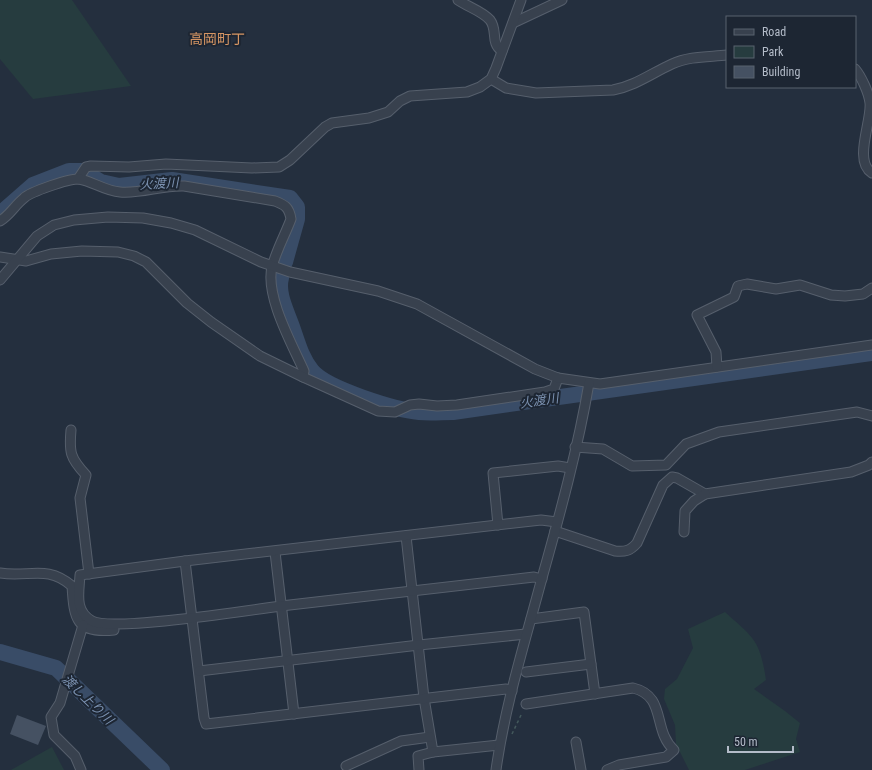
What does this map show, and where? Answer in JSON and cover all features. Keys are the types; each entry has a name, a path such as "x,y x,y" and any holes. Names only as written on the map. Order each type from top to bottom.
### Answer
{"street":[{"path":"458,0 490,20 494,31 494,41 497,47 502,51"},
{"path":"0,221 8,216 25,197 81,175 91,166 129,167 166,164 252,168 279,167 290,160 325,127 332,123 369,118 388,112 400,101 410,96 468,92 480,87 491,79 520,0"},
{"path":"512,23 562,0"},
{"path":"491,79 506,88 536,93 613,90 626,88 672,64 689,58 726,55"},
{"path":"856,70 861,78 870,102 863,150 864,164 872,173"},
{"path":"81,175 119,192 138,191 171,185 184,186 275,201 285,205 290,211 291,219 272,266 270,281 272,296 304,371 303,378"},
{"path":"0,280 37,236 54,225 80,220 143,218 195,230 272,266 296,274 378,291 417,304 535,369 588,390 600,384 872,345"},
{"path":"0,256 26,261 51,254 82,251 118,252 134,256 146,262 187,303 211,322 260,356 303,378 378,411 396,412 419,404 437,406 457,405 545,392 554,389 558,378"},
{"path":"717,367 716,352 697,315 734,298 738,286 747,284 776,289 800,285 831,295 845,296 863,294 872,288"},
{"path":"496,770 500,743 512,691 526,634 555,532 588,390"},
{"path":"575,446 603,449 632,466 666,465 686,444 718,432 857,412 872,416"},
{"path":"71,430 70,451 74,463 86,475 80,498 89,574"},
{"path":"684,532 684,512 694,501 705,494 851,472 869,465 872,462"},
{"path":"498,525 493,473 558,466 570,468"},
{"path":"555,532 615,551 624,552 631,549 637,543 666,480 672,477 678,478 705,494"},
{"path":"542,579 534,576 172,620 106,625 93,622 83,615 79,606 80,575 185,561 275,552 541,520 557,522"},
{"path":"406,536 424,698 432,752"},
{"path":"275,552 294,714"},
{"path":"185,561 204,718 206,724 506,689 512,691"},
{"path":"0,573 50,573 63,578 72,586 73,611 77,620 83,625 101,631 163,626 172,620"},
{"path":"531,619 584,612 595,694"},
{"path":"81,770 75,756 54,735 51,717 60,703 83,625"},
{"path":"199,671 419,644 526,634"},
{"path":"526,672 591,664"},
{"path":"526,704 633,688 649,695 655,702 663,735 668,745 674,750 666,757 619,765 607,770"},
{"path":"346,766 401,741 430,737"},
{"path":"576,742 581,770"},
{"path":"419,770 418,756 432,752 500,743"}],"path":[{"path":"500,743 514,733 526,704"}],"green space":[{"path":"0,0 72,0 131,86 33,99 0,59"},
{"path":"725,612 749,634 758,648 764,667 766,680 754,689 800,723 796,739 800,752 745,770 689,770 676,744 675,725 664,699 665,689 677,679 693,648 688,629"},
{"path":"52,747 64,770 11,770"}],"building":[{"path":"17,715 46,726 38,745 10,734"}],"waterway":[{"name":"火渡川","path":"0,214 33,185 69,171 83,171 101,182 119,186 172,180 290,198 297,207 297,219 285,262"},
{"name":"火渡川","path":"281,278 281,295 302,355 312,371 332,385 362,398 419,412 453,412 872,353"},
{"name":"渡し上り川","path":"0,652 56,668 162,770"}],"district":[{"name":"高岡町丁","path":"217,39"}]}
